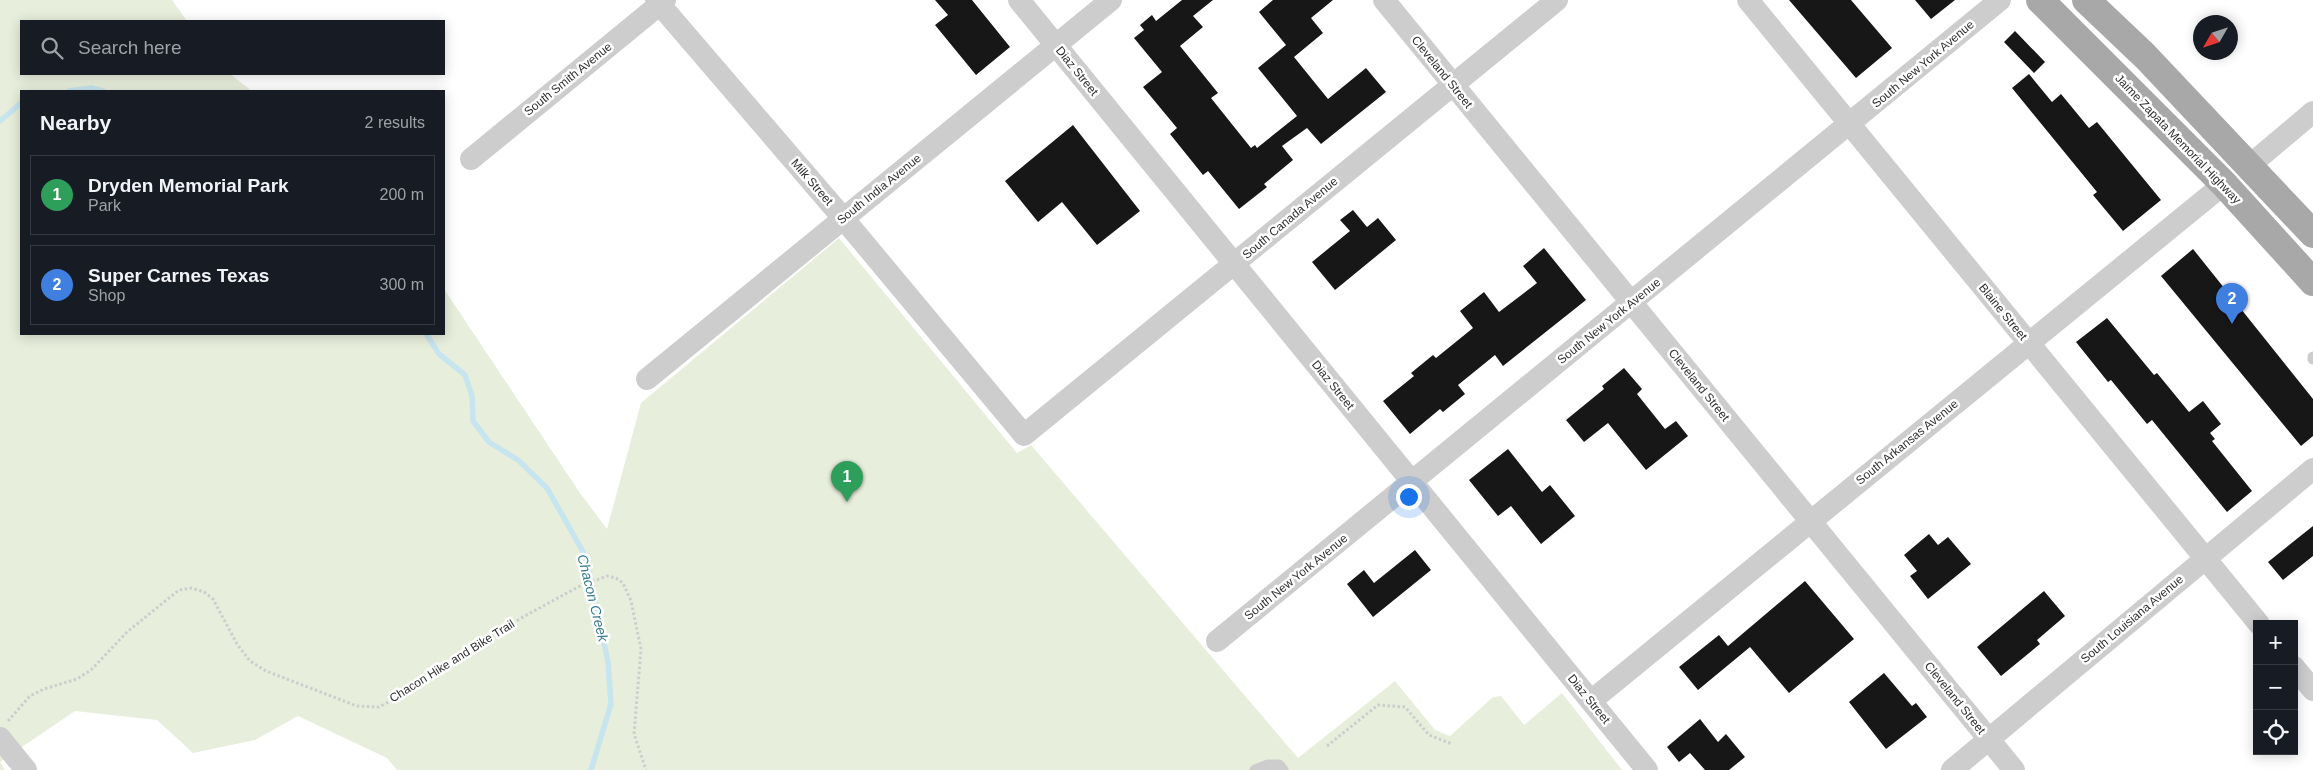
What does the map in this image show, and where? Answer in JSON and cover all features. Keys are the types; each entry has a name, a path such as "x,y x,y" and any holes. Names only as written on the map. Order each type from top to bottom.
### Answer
{"main road":[{"name":"Jaime Zapata Memorial Highway","path":"2040,0 2224,184 2313,282"},
{"path":"2086,0 2144,56 2313,234"},
{"path":"2224,184 2234,184 2248,191 2313,260"}],"street":[{"name":"Diaz Street","path":"1019,0 1647,770"},
{"name":"South India Avenue","path":"647,379 1111,0"},
{"name":"Cleveland Street","path":"1384,0 2014,770"},
{"name":"South Canada Avenue","path":"1024,435 1557,0"},
{"name":"Blaine Street","path":"1748,0 2256,620"},
{"name":"South New York Avenue","path":"1217,641 1851,124 2000,0"},
{"name":"South Smith Avenue","path":"471,159 660,1"},
{"name":"Milk Street","path":"660,1 1024,435"},
{"path":"2249,166 2313,112"},
{"name":"South Arkansas Avenue","path":"1591,700 2224,184"},
{"name":"South Louisiana Avenue","path":"1952,770 2313,468"},
{"path":"2298,672 2313,690"},
{"path":"3,731 26,770"}],"lane":[{"path":"1255,770 1274,765 1279,765 1283,770"}],"path":[{"name":"Chacon Hike and Bike Trail","path":"3,731 30,696 77,679 91,670 126,632 179,590 191,588 204,592 212,599 237,644 250,661 266,672 357,706 380,707 523,617 578,587 607,576 616,578 623,583 631,601 641,649 634,734 646,770"},
{"path":"1327,746 1378,705 1405,708 1429,735 1452,744"}],"green space":[{"path":"0,0 172,0 186,20 20,20 20,75 231,75 251,90 20,90 20,335 445,335 445,290 580,493 607,529 641,403 839,238 1017,453 1031,445 1298,758 1395,681 1435,730 1450,736 1493,697 1501,696 1524,725 1562,693 1622,770 397,770 387,758 298,716 255,740 193,753 157,720 75,711 0,762"},
{"path":"0,762 5,770 0,770"}],"building":[{"path":"935,0 972,0 1010,47 976,75 935,25 948,15"},
{"path":"1182,0 1213,0 1193,16 1203,27 1180,46 1218,93 1211,98 1251,148 1255,145 1257,148 1297,116 1258,68 1286,45 1259,12 1273,0 1333,0 1311,18 1323,33 1294,57 1328,99 1366,68 1386,92 1321,144 1307,128 1282,146 1293,160 1264,184 1267,187 1239,209 1208,171 1203,175 1170,134 1177,128 1143,87 1162,72 1134,38 1144,30 1140,25 1152,15 1156,21"},
{"path":"1789,0 1851,0 1892,48 1856,78"},
{"path":"1915,0 1955,0 1931,19"},
{"path":"2015,31 2045,62 2034,73 2004,42"},
{"path":"2029,74 2052,102 2061,94 2089,128 2097,122 2161,200 2123,231 2093,195 2097,192 2012,88"},
{"path":"1073,125 1140,211 1097,245 1062,202 1038,222 1005,181"},
{"path":"1353,210 1367,227 1378,218 1396,240 1335,290 1312,262 1350,231 1340,220"},
{"path":"1544,248 1586,300 1503,366 1495,355 1458,385 1465,394 1443,412 1440,409 1410,434 1383,401 1414,376 1411,373 1433,355 1436,358 1473,328 1460,311 1484,292 1499,312 1537,283 1523,266"},
{"path":"2193,249 2313,399 2313,436 2301,446 2161,276"},
{"path":"2107,318 2154,375 2157,373 2189,412 2203,401 2221,424 2210,433 2215,439 2212,441 2252,491 2227,512 2152,420 2147,424 2111,380 2108,382 2076,342"},
{"path":"1624,368 1642,389 1637,394 1665,429 1676,421 1688,436 1646,470 1608,423 1584,442 1566,420 1604,389 1602,386"},
{"path":"1508,449 1542,492 1550,485 1575,516 1541,544 1511,506 1498,516 1469,480"},
{"path":"2313,526 2313,556 2283,580 2268,562"},
{"path":"1929,534 1938,545 1948,537 1971,564 1928,599 1910,576 1917,571 1904,555"},
{"path":"1415,550 1431,570 1373,617 1347,584 1364,570 1374,583"},
{"path":"1805,581 1854,639 1789,693 1750,647 1698,690 1679,667 1719,635 1728,646"},
{"path":"2044,591 2065,616 2037,640 2040,644 2001,676 1977,647"},
{"path":"1884,673 1912,706 1916,703 1927,717 1886,749 1849,702"},
{"path":"1700,719 1718,742 1726,734 1745,757 1729,770 1705,770 1690,753 1679,762 1667,747"}],"waterway":[{"name":"Chacon Creek","path":"76,90 91,88 99,90"},
{"name":"Chacon Creek","path":"0,121 20,104"},
{"name":"Chacon Creek","path":"427,335 439,354 465,375 472,396 473,421 489,442 518,460 547,488 586,557 608,662 611,704 591,770"}],"place":[{"name":"Super Carnes Texas","path":"2232,324"},
{"name":"Dryden Memorial Park","path":"847,502"}]}
